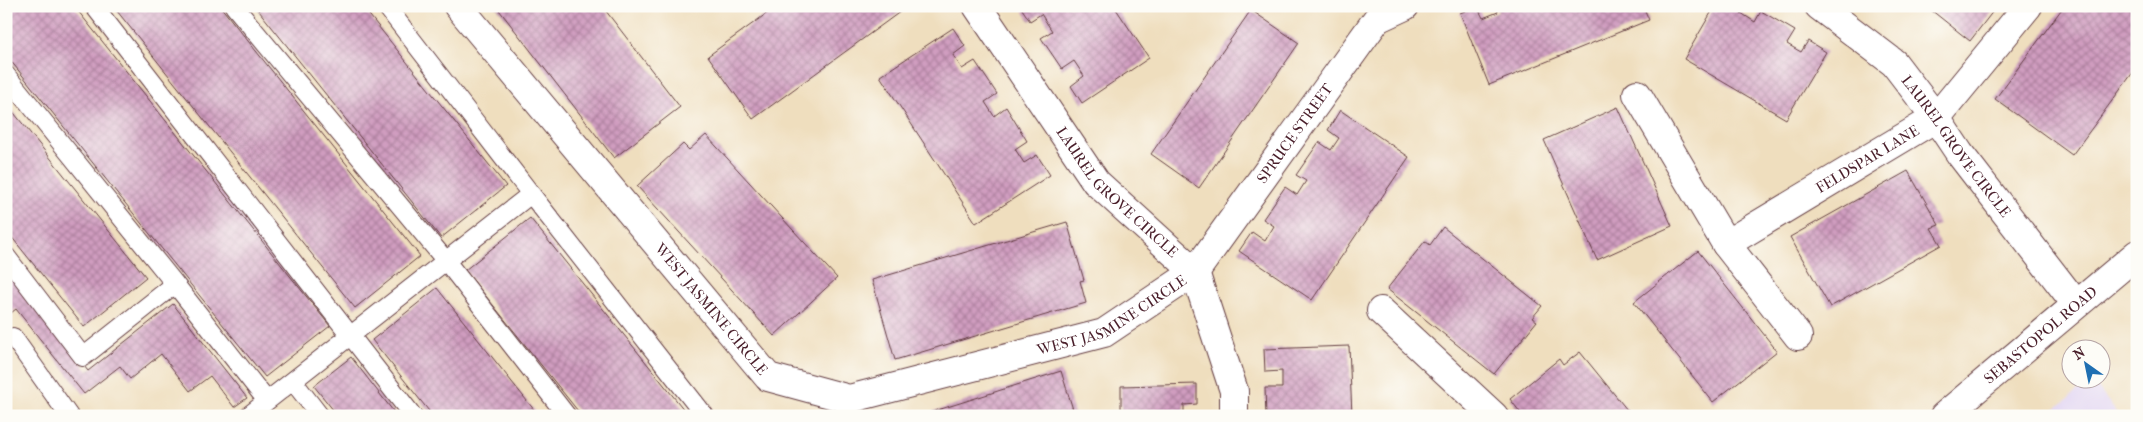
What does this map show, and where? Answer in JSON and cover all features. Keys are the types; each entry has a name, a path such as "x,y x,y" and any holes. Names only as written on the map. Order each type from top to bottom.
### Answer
{"street":[{"name":"WEST JASMINE CIRCLE","path":"458,6 768,377 849,399 1104,333 1195,272"},
{"name":"LAUREL GROVE CIRCLE","path":"977,6 1096,182 1195,272 1234,391 1234,416"},
{"name":"SPRUCE STREET","path":"1195,272 1378,19 1405,6"},
{"name":"LAUREL GROVE CIRCLE","path":"1819,6 1894,64 1936,118 1960,154 2076,304"},
{"name":"FELDSPAR LANE","path":"1726,244 1936,118 2028,6"},
{"path":"1637,94 1726,244 1798,336"},
{"name":"SEBASTOPOL ROAD","path":"1944,416 2137,254"},
{"path":"1381,311 1494,416"}],"lane":[{"path":"94,6 413,416"},
{"path":"234,6 446,260 567,416"},
{"path":"386,6 704,416"},
{"path":"6,75 267,401"},
{"path":"248,416 531,194"},
{"path":"6,256 83,357 175,284"},
{"path":"14,338 69,416"},
{"path":"293,381 320,416"}],"shaded area":[{"path":"2079,390 2100,390 2119,416 2046,416"}],"building":[{"path":"6,6 74,6 330,326 265,377 6,55"},
{"path":"113,6 220,6 420,256 355,308"},
{"path":"255,6 362,6 506,186 441,238"},
{"path":"496,6 602,6 680,107 614,158"},
{"path":"777,6 908,6 753,119 708,56"},
{"path":"1020,6 1114,6 1149,58 1082,103 1071,86 1084,76 1074,61 1062,69 1041,38 1052,31 1041,14 1030,21"},
{"path":"1477,6 1483,18 1498,12 1496,6 1643,6 1649,20 1489,85 1460,13"},
{"path":"1715,6 1745,6 1741,13 1755,22 1761,11 1795,31 1787,44 1801,52 1808,41 1826,52 1786,119 1684,59"},
{"path":"1926,6 1997,6 1970,41"},
{"path":"2064,6 2137,6 2137,67 2072,155 1995,99"},
{"path":"1251,10 1299,43 1199,188 1151,154"},
{"path":"953,28 965,46 953,55 962,69 975,61 997,94 985,102 994,116 1006,107 1027,141 1015,149 1024,163 1037,155 1050,175 976,223 880,76"},
{"path":"6,103 146,277 84,327 6,230"},
{"path":"1618,107 1672,226 1597,260 1544,140"},
{"path":"1340,110 1409,157 1312,300 1239,251 1252,232 1265,241 1274,226 1263,219 1285,187 1297,195 1306,181 1296,175 1319,142 1331,150 1339,138 1328,130"},
{"path":"706,135 837,278 774,336 637,186 683,144 689,150"},
{"path":"1908,171 1939,225 1931,228 1941,245 1830,307 1790,237"},
{"path":"530,218 689,416 582,416 465,270"},
{"path":"1067,222 1084,280 1080,281 1086,303 895,360 872,280"},
{"path":"1443,227 1542,306 1532,318 1537,321 1494,374 1387,289 1425,241 1430,245"},
{"path":"1698,251 1777,351 1713,402 1634,302"},
{"path":"6,269 88,371 173,304 247,398 234,407 210,376 190,391 161,354 130,379 120,366 84,394 16,309 6,317"},
{"path":"437,288 539,416 433,416 372,340"},
{"path":"1349,346 1352,416 1266,416 1265,388 1282,388 1282,371 1265,372 1264,349"},
{"path":"1580,352 1632,416 1523,416 1510,399 1559,359 1563,365"},
{"path":"351,357 397,416 338,416 314,386"},
{"path":"1061,371 1075,416 922,416 922,415"},
{"path":"1197,384 1197,404 1184,405 1184,416 1121,416 1121,386"}]}
